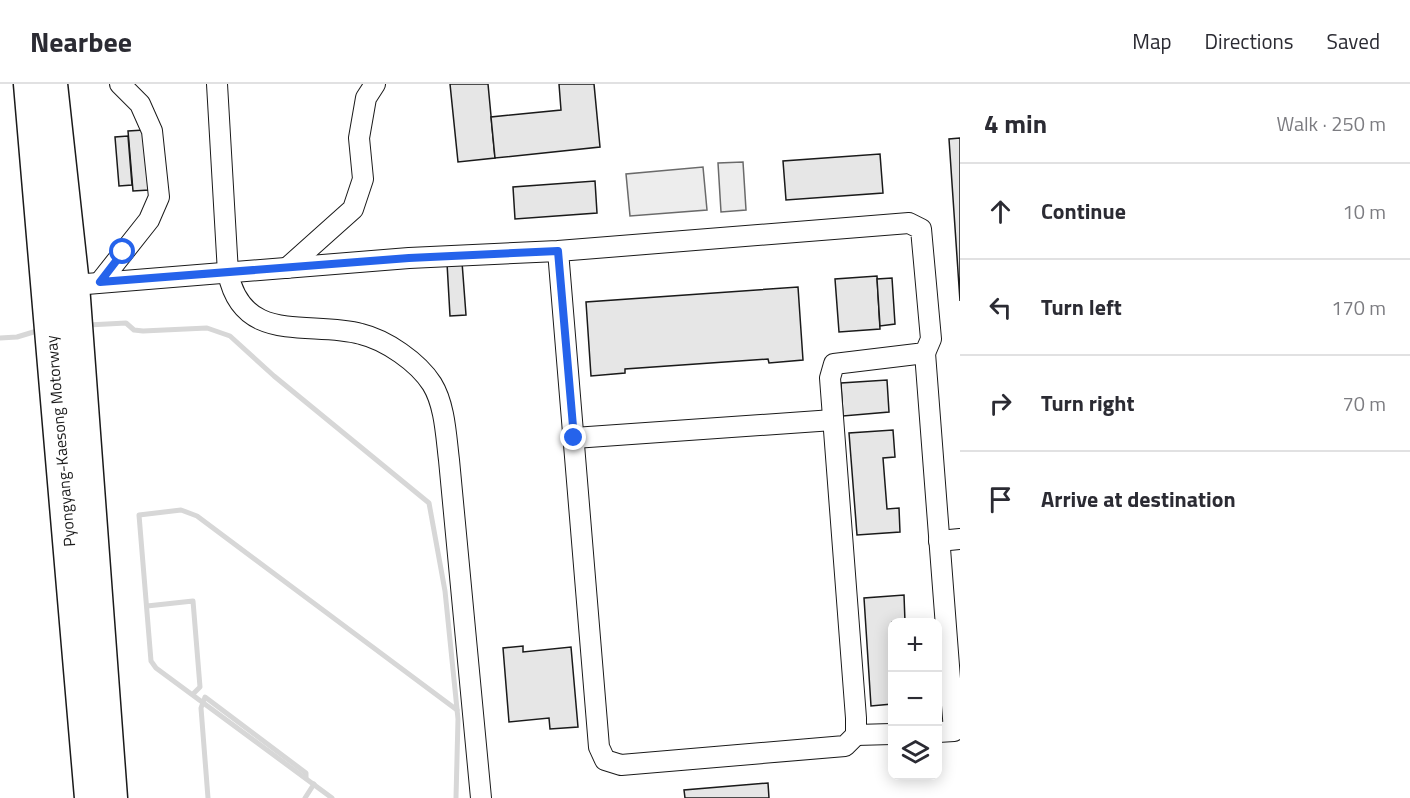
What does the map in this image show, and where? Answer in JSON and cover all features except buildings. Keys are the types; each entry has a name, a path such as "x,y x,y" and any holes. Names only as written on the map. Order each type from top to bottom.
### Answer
{"highway":[{"name":"Pyongyang-Kaesong Motorway","path":"29,84 74,293"},
{"name":"Pyongyang-Kaesong Motorway","path":"52,84 74,293 64,333 90,798"},
{"name":"Pyongyang-Kaesong Motorway","path":"64,333 112,798"}],"lane":[{"path":"74,293 149,220 159,197 152,131 140,104 120,84"},
{"path":"217,84 228,273 237,300 254,317 283,327 360,333 378,340 412,363 432,384 444,418 449,460 481,798"},
{"path":"287,268 353,209 363,179 359,138 366,98 375,84"},
{"path":"74,293 228,273 409,258 558,251 909,223 921,229 931,339 925,353 954,731 942,732"},
{"path":"558,251 599,747 605,760 621,765 834,749 845,746 856,735 888,734"},
{"path":"856,735 830,378 834,364 925,353"},
{"path":"574,438 833,420"},
{"path":"939,541 960,539"}],"shaded area":[{"path":"743,162 746,210 721,212 718,163"},
{"path":"703,167 707,210 630,216 626,174"}],"waterway":[{"path":"88,325 126,323 134,330 143,331 207,328 230,336 274,376 429,503 445,591 458,719 456,798"},
{"path":"0,338 17,337 40,330"},
{"path":"332,798 156,668 151,661 139,515 181,510 197,516 457,710"},
{"path":"147,606 193,601 200,687 193,694"},
{"path":"208,798 201,708 205,697 306,773 306,778"},
{"path":"305,798 314,784"}],"route":[{"path":"123,252 100,282 409,258 558,251 574,438"}]}
